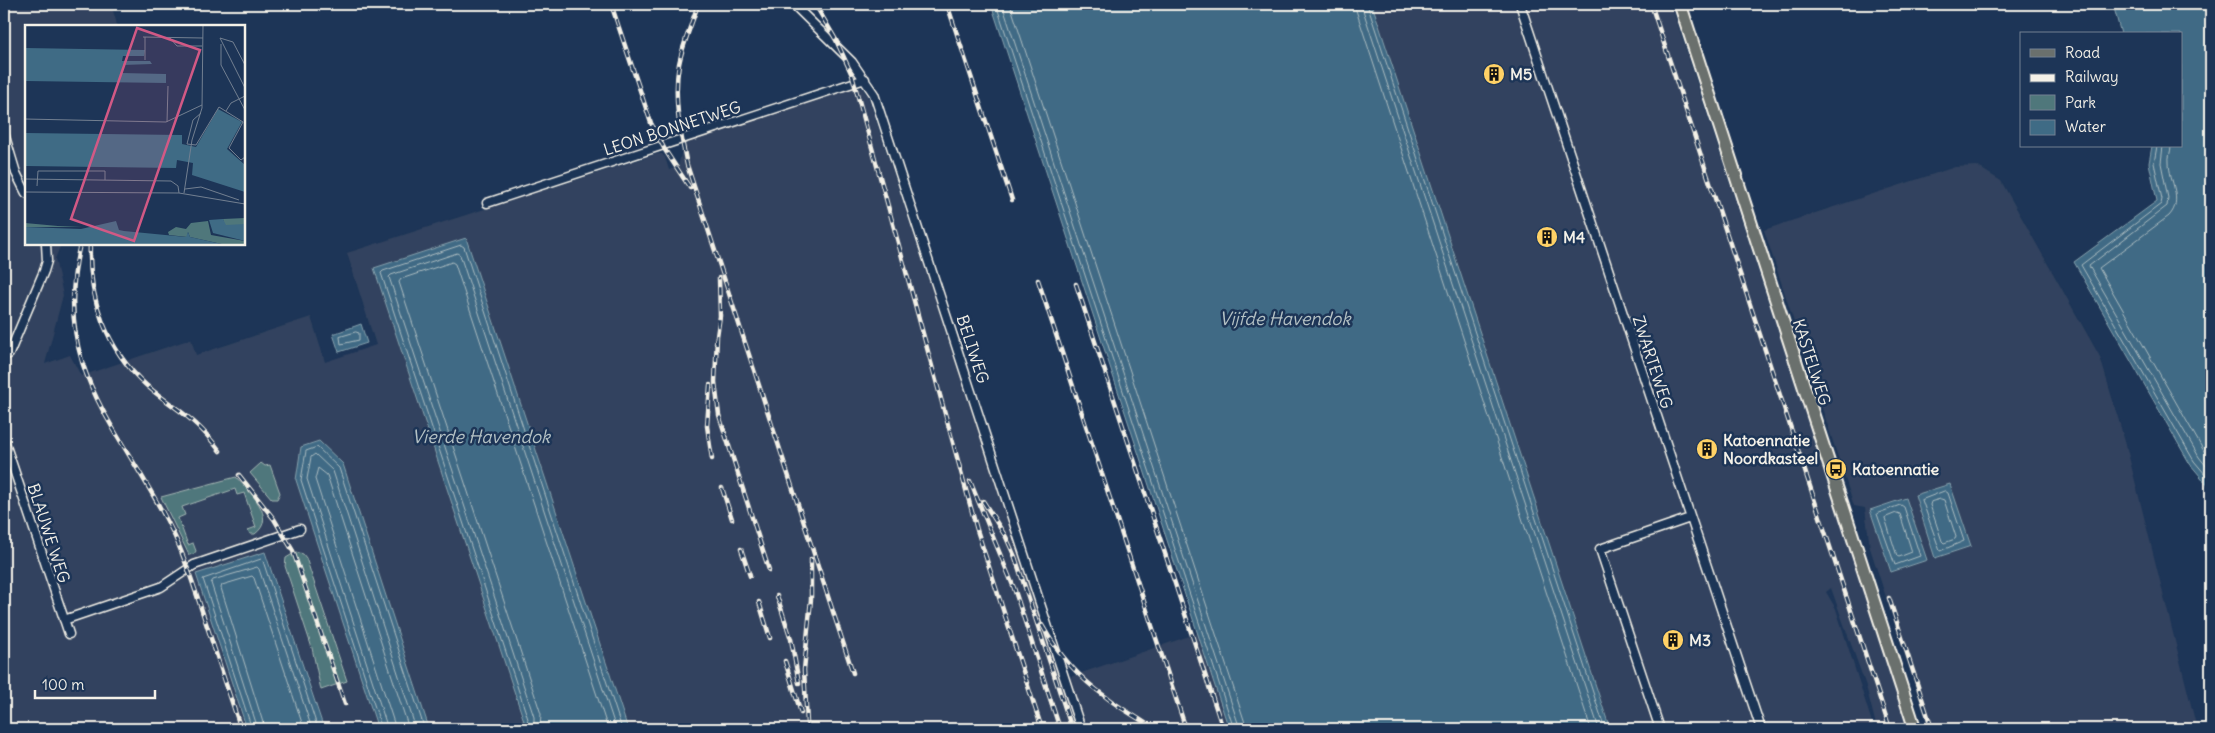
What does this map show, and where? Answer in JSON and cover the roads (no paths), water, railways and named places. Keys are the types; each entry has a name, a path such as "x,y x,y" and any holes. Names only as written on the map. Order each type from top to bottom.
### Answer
{"main road":[{"name":"KASTELWEG","path":"1680,4 1915,729"}],"street":[{"name":"BELIWEG","path":"793,4 852,62 874,94 1081,729"},
{"name":"ZWARTEWEG","path":"1520,4 1761,729"},
{"name":"LEON BONNETWEG","path":"488,203 865,79"},
{"path":"4,133 16,172 25,191"},
{"path":"4,356 9,354 44,271 47,261 46,245"},
{"name":"BLAUWE WEG","path":"4,440 69,634"},
{"path":"1660,729 1600,549 1690,518"},
{"path":"64,620 161,587 194,565 300,529"}],"water":[{"name":"Vijfde Havendok","path":"991,4 1372,4 1610,729 1229,729"},
{"path":"2113,4 2211,4 2211,489 2190,464 2074,262 2157,201 2149,163 2152,148 2182,148 2182,32 2120,32"},
{"name":"Vierde Havendok","path":"466,238 628,729 500,729 524,721 374,268"},
{"path":"361,324 367,343 339,352 333,334"},
{"path":"319,441 343,464 428,729 378,729 296,480 301,447"},
{"path":"1950,484 1971,546 1935,558 1915,495"},
{"path":"1906,498 1927,560 1891,572 1870,510"},
{"path":"265,552 324,729 247,729 196,574"}],"railway":[{"path":"611,4 651,123 665,150 690,188"},
{"path":"698,4 683,49 677,77 678,114 687,165 853,673"},
{"path":"815,4 836,40 852,75 977,530 1042,729"},
{"path":"947,4 1012,200"},
{"path":"1651,4 1890,729"},
{"path":"80,245 73,290 75,331 84,367 98,401 157,501 176,539 194,586 241,729"},
{"path":"90,245 90,264 96,302 110,339 120,355 146,385 185,414 206,434 220,451"},
{"path":"716,343 720,316 719,278"},
{"path":"1038,280 1186,729"},
{"path":"1076,284 1223,729"},
{"path":"717,337 715,382 719,415 769,570"},
{"path":"710,385 707,426 712,459"},
{"path":"239,475 274,519 293,551 345,704"},
{"path":"970,481 1014,588 1060,729"},
{"path":"722,488 732,519"},
{"path":"983,501 1006,537 1015,557 1072,729"},
{"path":"741,549 750,576"},
{"path":"807,723 804,670 811,599 811,559"},
{"path":"777,596 791,639 799,683"},
{"path":"1889,598 1932,729"},
{"path":"759,602 770,638"},
{"path":"1042,625 1062,656 1078,674 1096,690 1154,729"},
{"path":"785,661 801,713"}],"place":[{"name":"M5","path":"1494,74"},
{"name":"M4","path":"1547,237"},
{"name":"Katoennatie Noordkasteel","path":"1707,449"},
{"name":"Katoennatie","path":"1836,469"},
{"name":"M3","path":"1673,640"}]}
